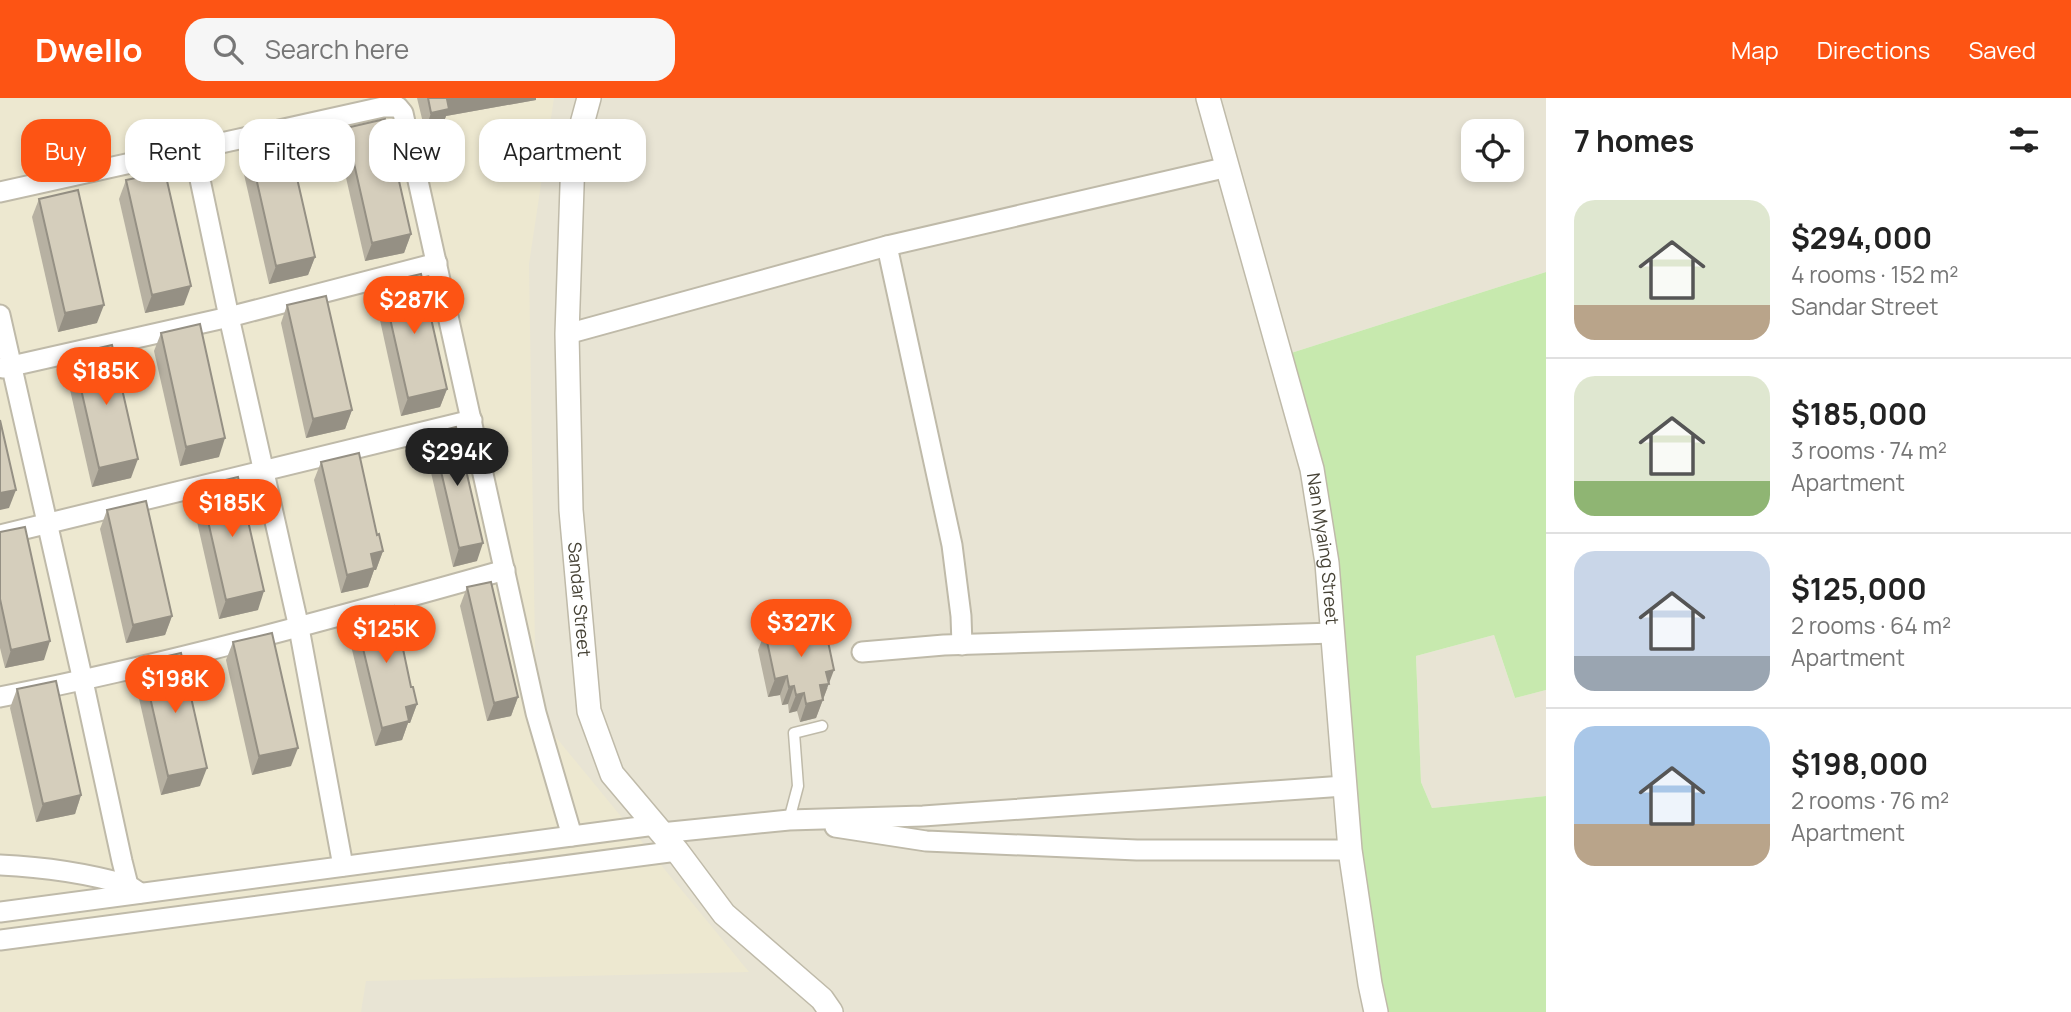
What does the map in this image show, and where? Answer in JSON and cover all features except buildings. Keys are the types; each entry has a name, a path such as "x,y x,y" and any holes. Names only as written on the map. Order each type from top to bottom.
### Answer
{"street":[{"name":"Sandar Street","path":"589,98 573,157 567,334 571,510 589,711 612,774 677,851 724,914 822,999 831,1012"},
{"name":"Nan Myaing Street","path":"1208,98 1312,469 1327,563 1350,850 1376,1012"},
{"path":"225,144 383,107 398,107 403,113 536,713 572,836"},
{"path":"0,192 125,166"},
{"path":"567,334 887,246 1228,167"},
{"path":"201,182 299,628 343,866"},
{"path":"887,246 953,545 962,645"},
{"path":"6,367 229,317 437,263"},
{"path":"0,315 6,367 48,524 121,861 134,889"},
{"path":"0,535 472,420"},
{"path":"0,697 83,681 299,628 505,570"},
{"path":"862,652 962,645 1333,633"},
{"path":"0,912 134,889 343,866 572,836 789,820 923,816 1344,786"},
{"path":"789,820 926,841 1137,850 1350,850"},
{"path":"0,940 677,851"},
{"path":"0,865 43,867 93,875 134,889"}],"lane":[{"path":"789,820 799,786 794,733 822,726"}],"shaded area":[{"path":"0,98 1546,98 1546,272 1291,353 1382,1012 0,1012"},
{"path":"0,98 554,98 551,119 479,119 479,182 541,182 529,264 536,713 749,972 366,981 361,1012 0,1012"},
{"path":"1494,635 1515,698 1546,690 1546,796 1432,808 1421,782 1416,656"}],"green space":[{"path":"1546,272 1546,690 1515,698 1494,635 1416,656 1421,782 1432,808 1546,796 1546,1012 1382,1012 1291,353"}]}
